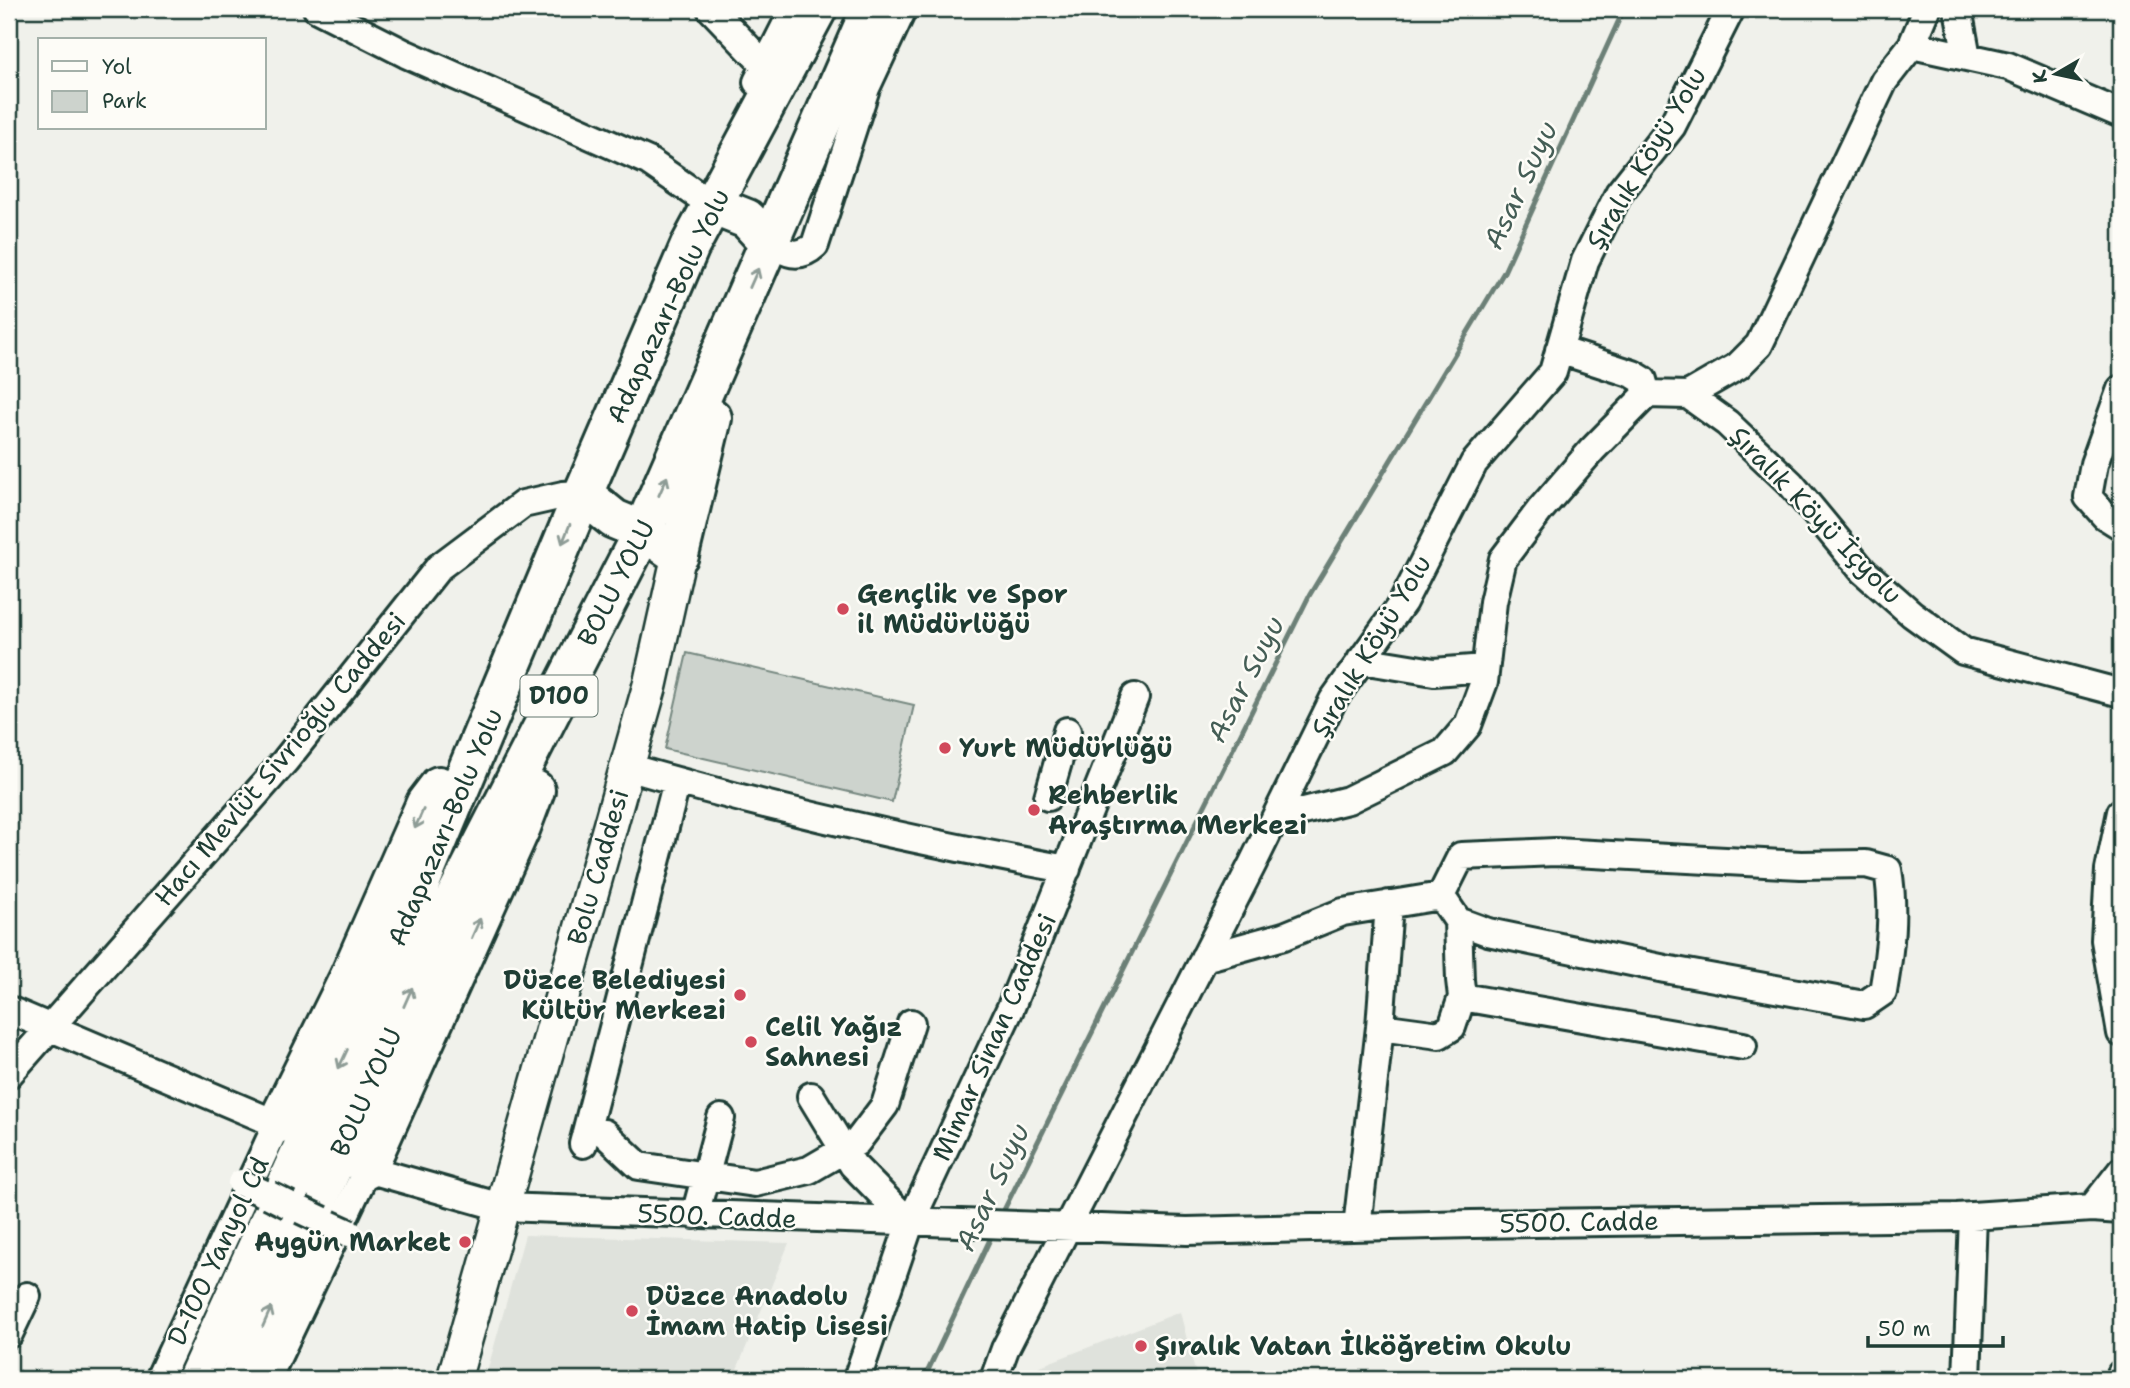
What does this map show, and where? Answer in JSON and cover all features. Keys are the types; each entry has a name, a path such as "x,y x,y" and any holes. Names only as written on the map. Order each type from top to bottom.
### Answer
{"highway":[{"name":"Adapazarı-Bolu Yolu","path":"197,1379 383,972 488,724 573,494 690,246 704,200 771,73 817,9"},
{"name":"BOLU YOLU","path":"239,1379 424,959 643,531 871,9"},
{"path":"704,200 747,219 769,243"},
{"path":"573,494 614,519 643,531 680,555 736,320"},
{"path":"367,1169 521,827 540,777 548,718"},
{"path":"277,1124 349,978 426,803 488,724"}],"main road":[{"name":"Bolu Caddesi","path":"454,1379 650,685 680,555"}],"street":[{"path":"317,9 405,54 648,161 704,200"},
{"path":"711,9 771,73 794,9"},
{"path":"769,243 795,255 806,252 815,245 866,88 903,9"},
{"name":"Şıralık Köyü Yolu","path":"994,1379 1005,1349 1205,958 1333,700 1403,603 1474,463 1553,372 1585,261 1619,193 1672,126 1731,9"},
{"path":"1275,818 1348,800 1444,752 1468,726 1484,682 1493,602 1503,559 1540,510 1592,450 1647,394 1688,395 1738,366 1759,345 1884,81 1912,45 1927,9"},
{"path":"1958,9 1967,57"},
{"path":"1912,45 2008,66 2121,114"},
{"path":"1559,350 1633,374 1643,380 1647,394"},
{"path":"2121,389 2094,464 2088,497 2105,516 2121,526"},
{"name":"Şıralık Köyü İçyolu","path":"1688,395 1727,423 1791,484 1863,571 1912,614 1963,651 2121,693"},
{"name":"Hacı Mevlüt Sivrioğlu Caddesi","path":"9,1074 285,761 439,567 523,504 573,494"},
{"path":"1361,660 1434,672 1485,668"},
{"name":"Mimar Sinan Caddesi","path":"857,1379 1011,1007 1135,697"},
{"path":"1048,797 1067,731"},
{"path":"627,767 932,844 1067,869"},
{"path":"677,781 593,1139 639,1166 706,1176 755,1183 810,1170 857,1142 885,1105 911,1023"},
{"path":"2121,812 2109,870 2105,940 2121,1033"},
{"path":"1441,896 1461,856 1555,852 1801,865 1866,864 1888,870 1892,897 1891,948 1883,992 1864,1005 1665,969 1488,932 1458,921"},
{"path":"1205,958 1284,936 1343,912 1441,896"},
{"path":"1380,1027 1439,1035 1452,1027 1462,997 1458,921 1441,896"},
{"path":"1357,1227 1380,1027 1388,904"},
{"path":"1462,997 1743,1046"},
{"path":"9,1010 277,1124"},
{"path":"811,1097 853,1165 921,1223"},
{"path":"695,1215 722,1118"},
{"name":"D-100 Yanyol Cd","path":"159,1379 277,1124"},
{"path":"267,1379 367,1169"},
{"name":"5500. Cadde","path":"367,1169 501,1207 1187,1231 1973,1216 2092,1208 2121,1210"},
{"path":"2092,1208 2121,1171"},
{"path":"258,1190 349,1233"},
{"path":"1967,1379 1973,1216"},
{"path":"9,1334 27,1296"},
{"path":"2119,1379 2121,1374"}],"shaded area":[{"name":"Düzce Anadolu İmam Hatip Lisesi","path":"525,1235 789,1243 733,1379 485,1379"},
{"name":"Şıralık Vatan İlköğretim Okulu","path":"1180,1312 1197,1379 1007,1379"}],"green space":[{"path":"687,653 914,705 892,802 665,749"}],"waterway":[{"name":"Asar Suyu","path":"1000,1218 1309,596 1504,272 1624,9"},
{"name":"Asar Suyu","path":"924,1379 993,1233"}],"place":[{"name":"Gençlik ve Spor il Müdürlüğü","path":"843,609"},
{"name":"Yurt Müdürlüğü","path":"945,748"},
{"name":"Rehberlik Araştırma Merkezi","path":"1034,810"},
{"name":"Düzce Belediyesi Kültür Merkezi","path":"740,995"},
{"name":"Celil Yağız Sahnesi","path":"751,1042"},
{"name":"Aygün Market","path":"465,1242"},
{"name":"Düzce Anadolu İmam Hatip Lisesi","path":"632,1311"},
{"name":"Şıralık Vatan İlköğretim Okulu","path":"1141,1346"}]}
